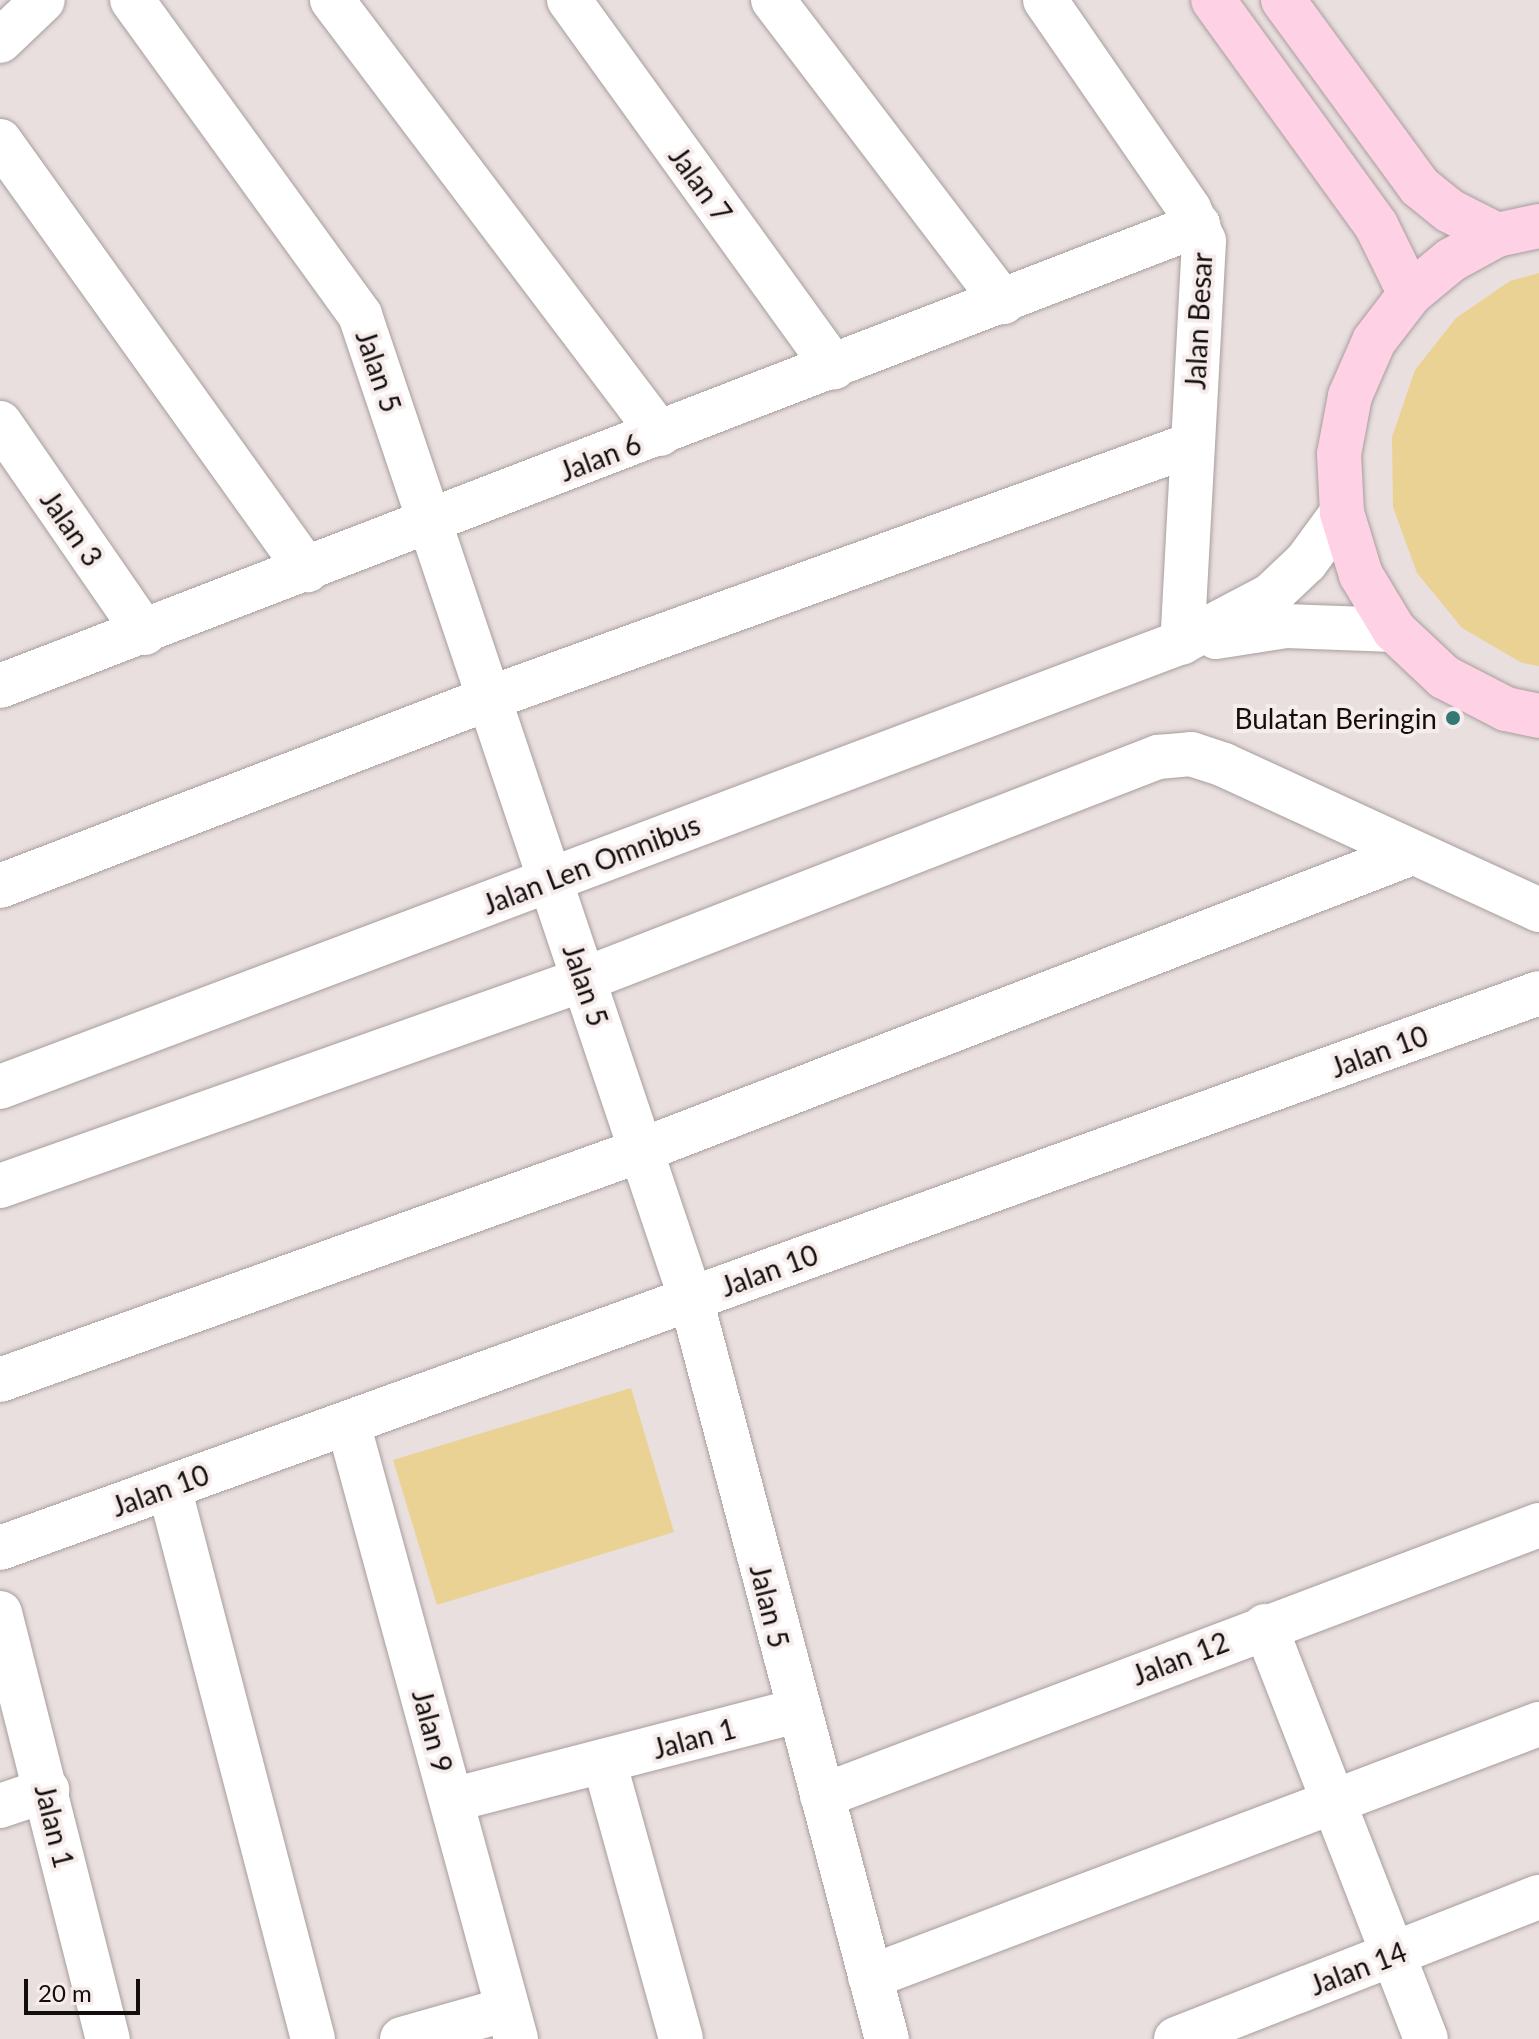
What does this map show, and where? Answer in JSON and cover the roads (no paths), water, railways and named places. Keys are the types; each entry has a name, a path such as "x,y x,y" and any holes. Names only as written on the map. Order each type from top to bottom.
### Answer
{"main road":[{"path":"1213,0 1376,225 1410,294"},
{"path":"1283,0 1420,187 1450,211 1497,235"},
{"path":"1539,226 1497,235 1451,260 1410,294 1374,341 1350,396 1339,454 1342,513 1361,575 1394,630 1444,677 1506,709 1539,716"}],"street":[{"path":"0,41 43,0"},
{"name":"Jalan 5","path":"132,0 360,315 691,1299 797,1711 887,2039"},
{"path":"332,0 660,434"},
{"path":"773,0 1003,302"},
{"name":"Jalan Besar","path":"1045,0 1198,225 1205,257 1190,445 1182,642"},
{"name":"Jalan 7","path":"573,2 834,367"},
{"path":"0,141 307,570"},
{"name":"Jalan 6","path":"0,686 145,633 1198,225"},
{"name":"Jalan 3","path":"0,423 145,633"},
{"path":"0,886 490,698 1190,445"},
{"name":"Jalan Len Omnibus","path":"0,1087 1182,642 1271,595 1306,562 1342,513"},
{"name":"Jalan Len Omnibus","path":"1182,642 1286,626 1394,630"},
{"path":"0,1186 585,979 1158,757 1191,754 1224,765 1539,910"},
{"path":"0,1380 642,1150 1412,853"},
{"name":"Jalan 10","path":"0,1548 1539,993"},
{"name":"Jalan 9","path":"348,1423 512,2024"},
{"path":"169,1487 313,2039"},
{"name":"Jalan 12","path":"822,1796 1539,1525"},
{"name":"Jalan 1","path":"0,1613 108,2039"},
{"path":"1265,1626 1426,2039"},
{"name":"Jalan 1","path":"452,1800 797,1711"},
{"path":"870,1977 1539,1724"},
{"path":"604,1761 681,2039"},
{"path":"0,1806 47,1790"},
{"name":"Jalan 14","path":"1176,2039 1539,1897"},
{"path":"402,2039 512,2024"}],"place":[{"name":"Bulatan Beringin","path":"1453,718"}]}
